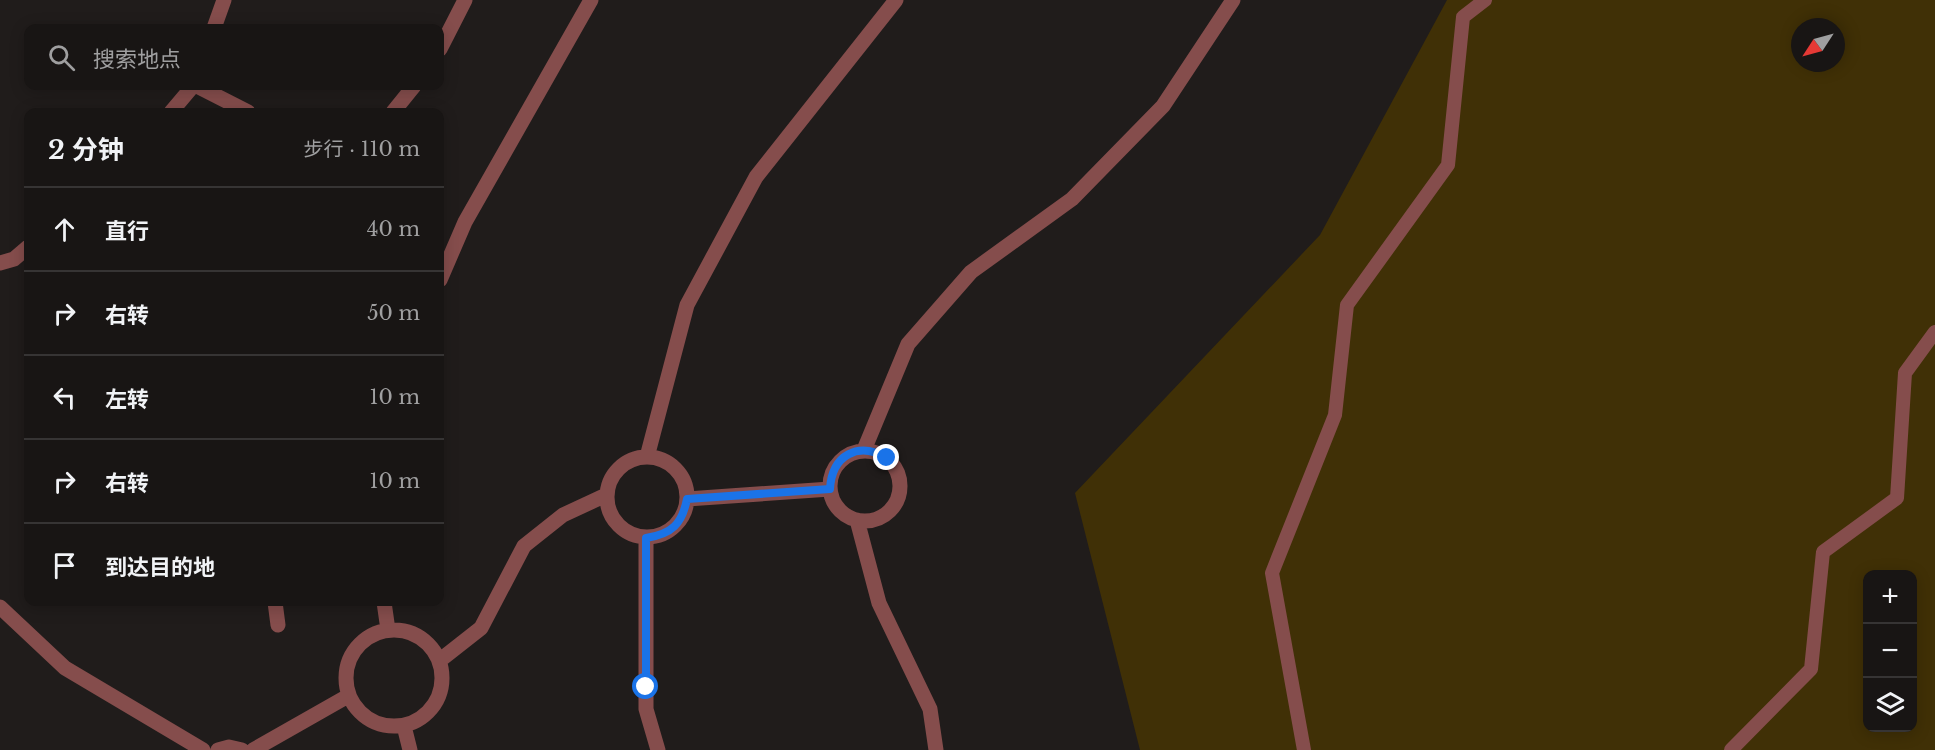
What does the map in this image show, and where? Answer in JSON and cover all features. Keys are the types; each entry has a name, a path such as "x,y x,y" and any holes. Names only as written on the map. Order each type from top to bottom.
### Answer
{"street":[{"path":"215,24 224,0"},
{"path":"444,41 465,0"},
{"path":"444,271 465,222 591,0"},
{"path":"646,457 687,305 756,177 896,0"},
{"path":"864,450 908,344 971,272 1072,199 1163,105 1233,0"},
{"path":"175,108 191,90"},
{"path":"203,90 240,108"},
{"path":"396,108 411,90"},
{"path":"0,263 14,259 24,250"},
{"path":"864,450 876,452 887,458 895,467 900,478 901,489 897,501 885,514 869,521 857,520 838,509 830,489 835,467 853,452 864,450"},
{"path":"646,457 660,459 676,469 686,486 687,499 679,522 670,531 646,538 622,529 613,520 606,495 611,478 623,464 634,458 646,457"},
{"path":"687,499 830,489"},
{"path":"439,661 481,628 524,546 562,515 606,495"},
{"path":"857,520 879,603 930,709 936,750"},
{"path":"646,538 646,709 658,750"},
{"path":"276,606 278,626"},
{"path":"385,606 388,630"},
{"path":"0,607 65,668 203,750"},
{"path":"388,630 405,631 419,637 431,647 439,661 443,678 440,694 432,709 420,720 404,726 390,727 377,724 355,707 348,696 345,681 352,653 362,641 374,634 388,630"},
{"path":"253,750 348,696"},
{"path":"404,726 410,750"},
{"path":"218,750 229,747 242,750"}],"lane":[{"path":"1304,750 1272,573 1335,415 1347,305 1448,165 1463,18 1485,0"},
{"path":"1731,750 1811,669 1823,552 1897,498 1905,373 1935,332"}],"shaded area":[{"path":"1447,0 1935,0 1935,750 1140,750 1075,493 1320,235"}],"route":[{"path":"646,687 646,538 670,531 679,522 687,499 830,489 835,467 853,452 864,450 876,452 887,458"}]}
